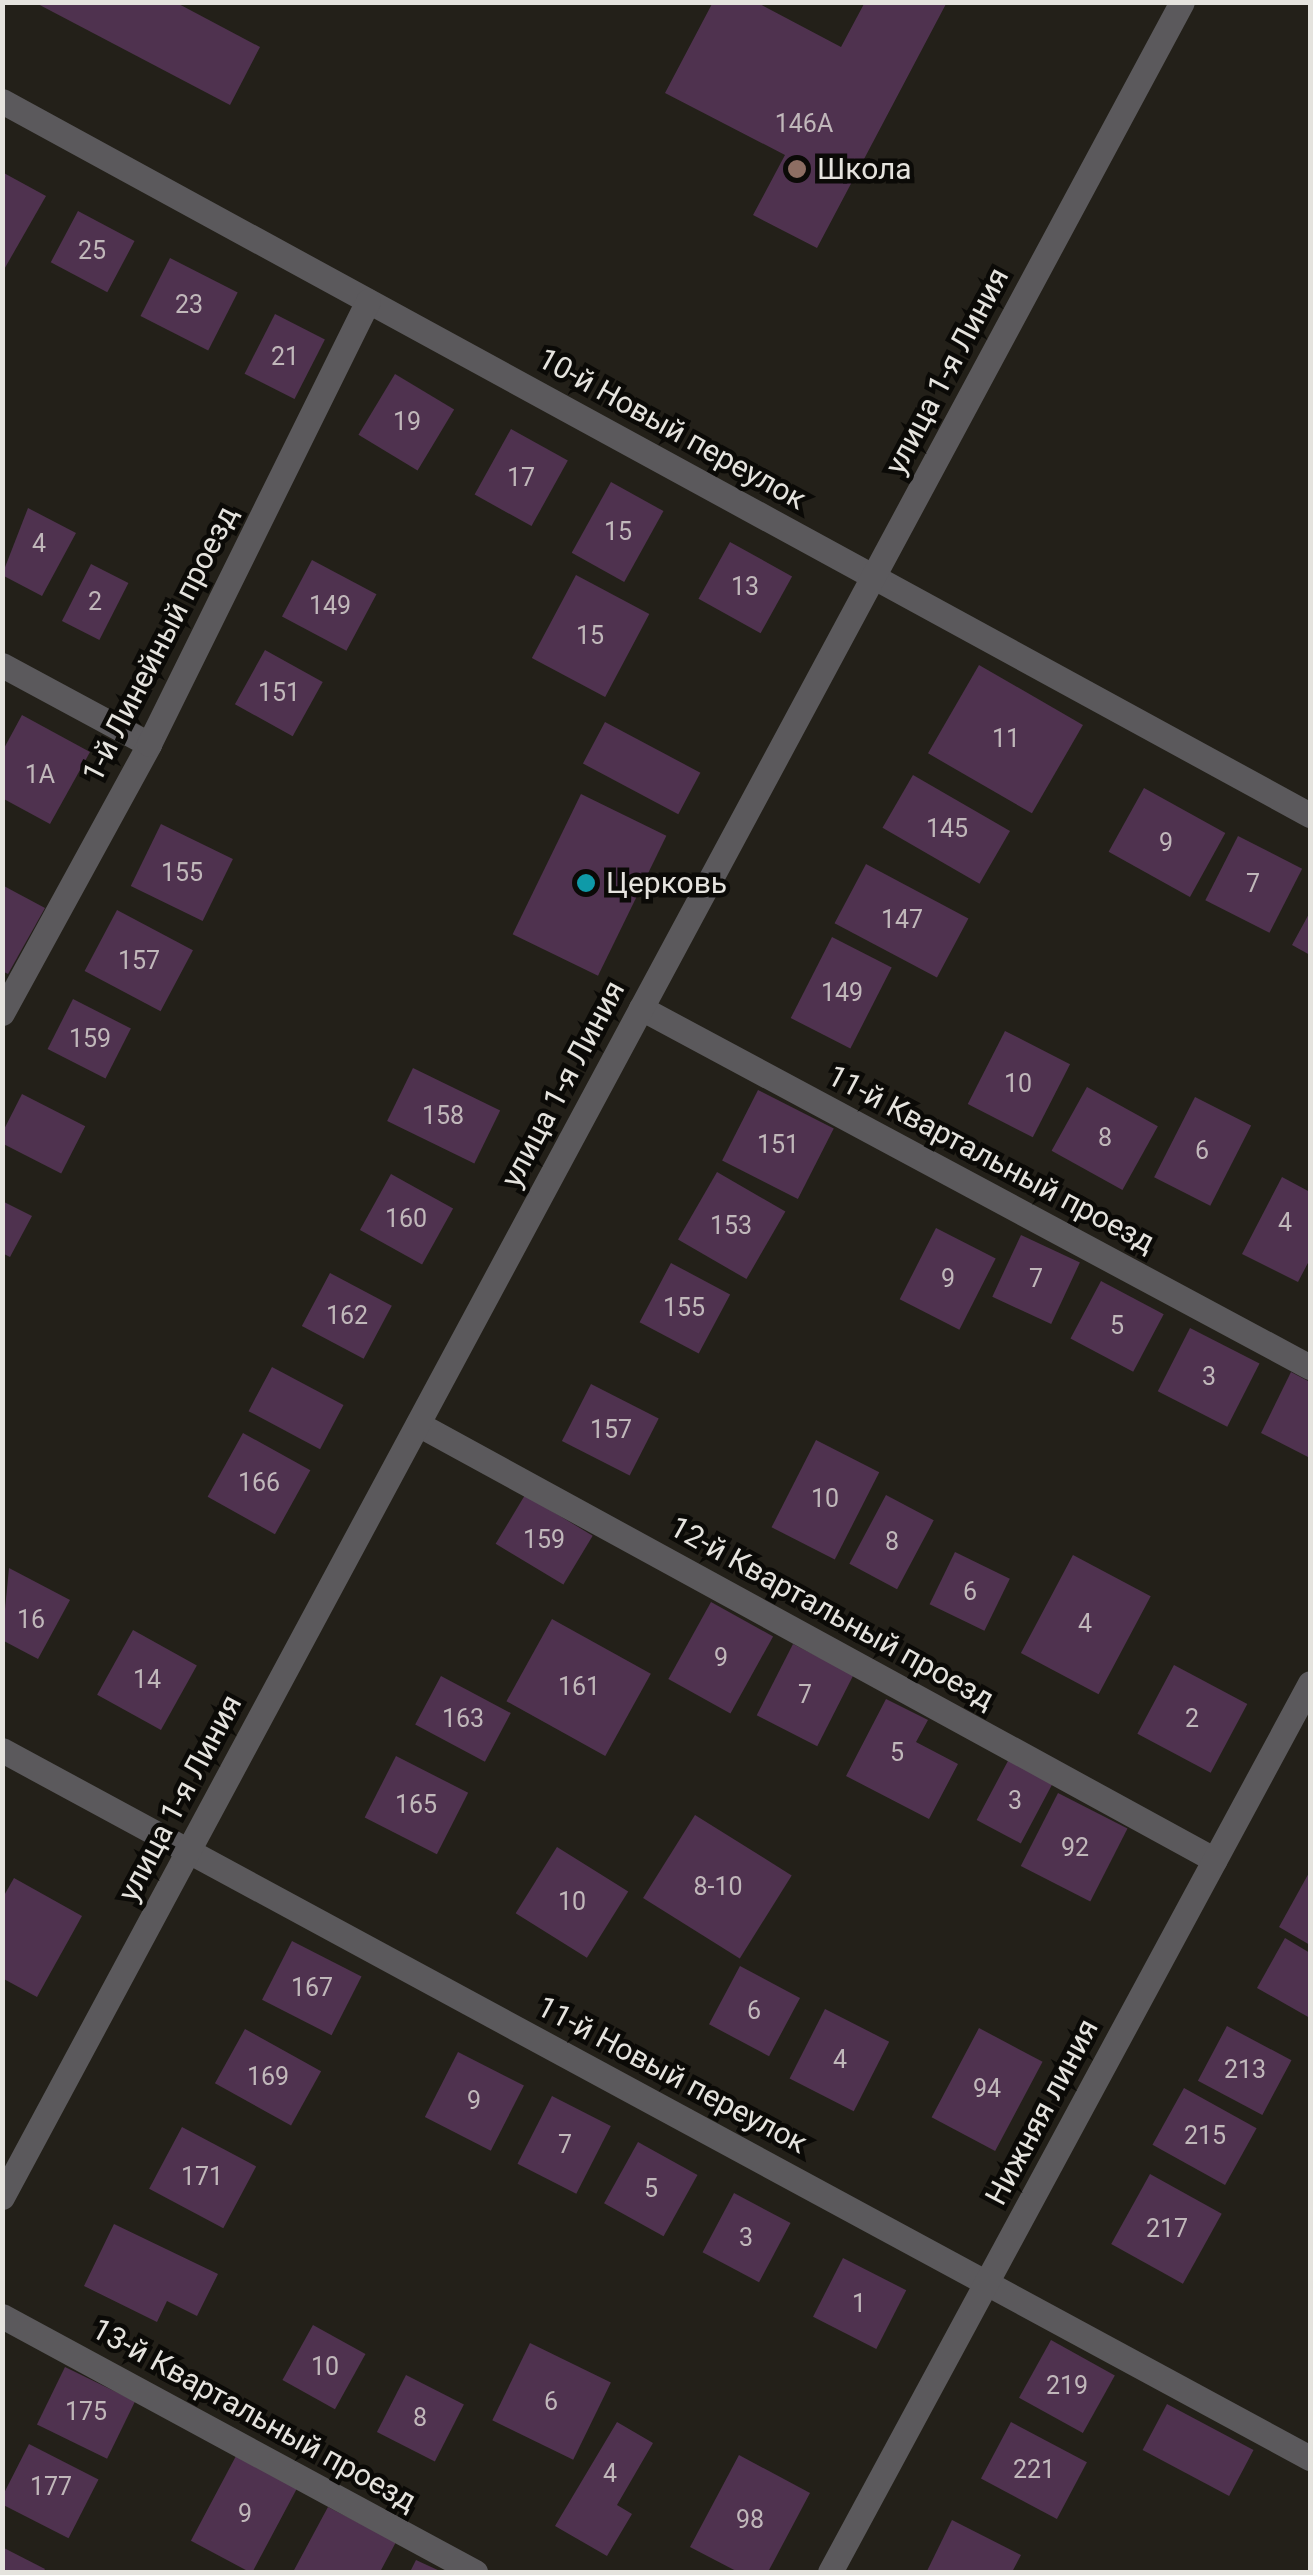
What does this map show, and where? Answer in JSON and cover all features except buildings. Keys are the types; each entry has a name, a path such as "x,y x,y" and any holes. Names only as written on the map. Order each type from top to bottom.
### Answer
{"street":[{"name":"улица 1-я Линия","path":"2,2196 1182,2"},
{"name":"10-й Новый переулок","path":"2,101 1310,815"},
{"name":"1-й Линейный проезд","path":"2,1013 149,744 368,300"},
{"path":"2,665 149,744"},
{"name":"11-й Квартальный проезд","path":"641,1008 1310,1367"},
{"name":"12-й Квартальный проезд","path":"418,1424 1215,1860"},
{"name":"Нижняя линия","path":"830,2572 1310,1683"},
{"name":"11-й Новый переулок","path":"2,1750 1310,2458"},
{"name":"13-й Квартальный проезд","path":"2,2316 475,2572"}],"place":[{"name":"Школа","path":"797,169"},
{"name":"Церковь","path":"586,883"}]}
